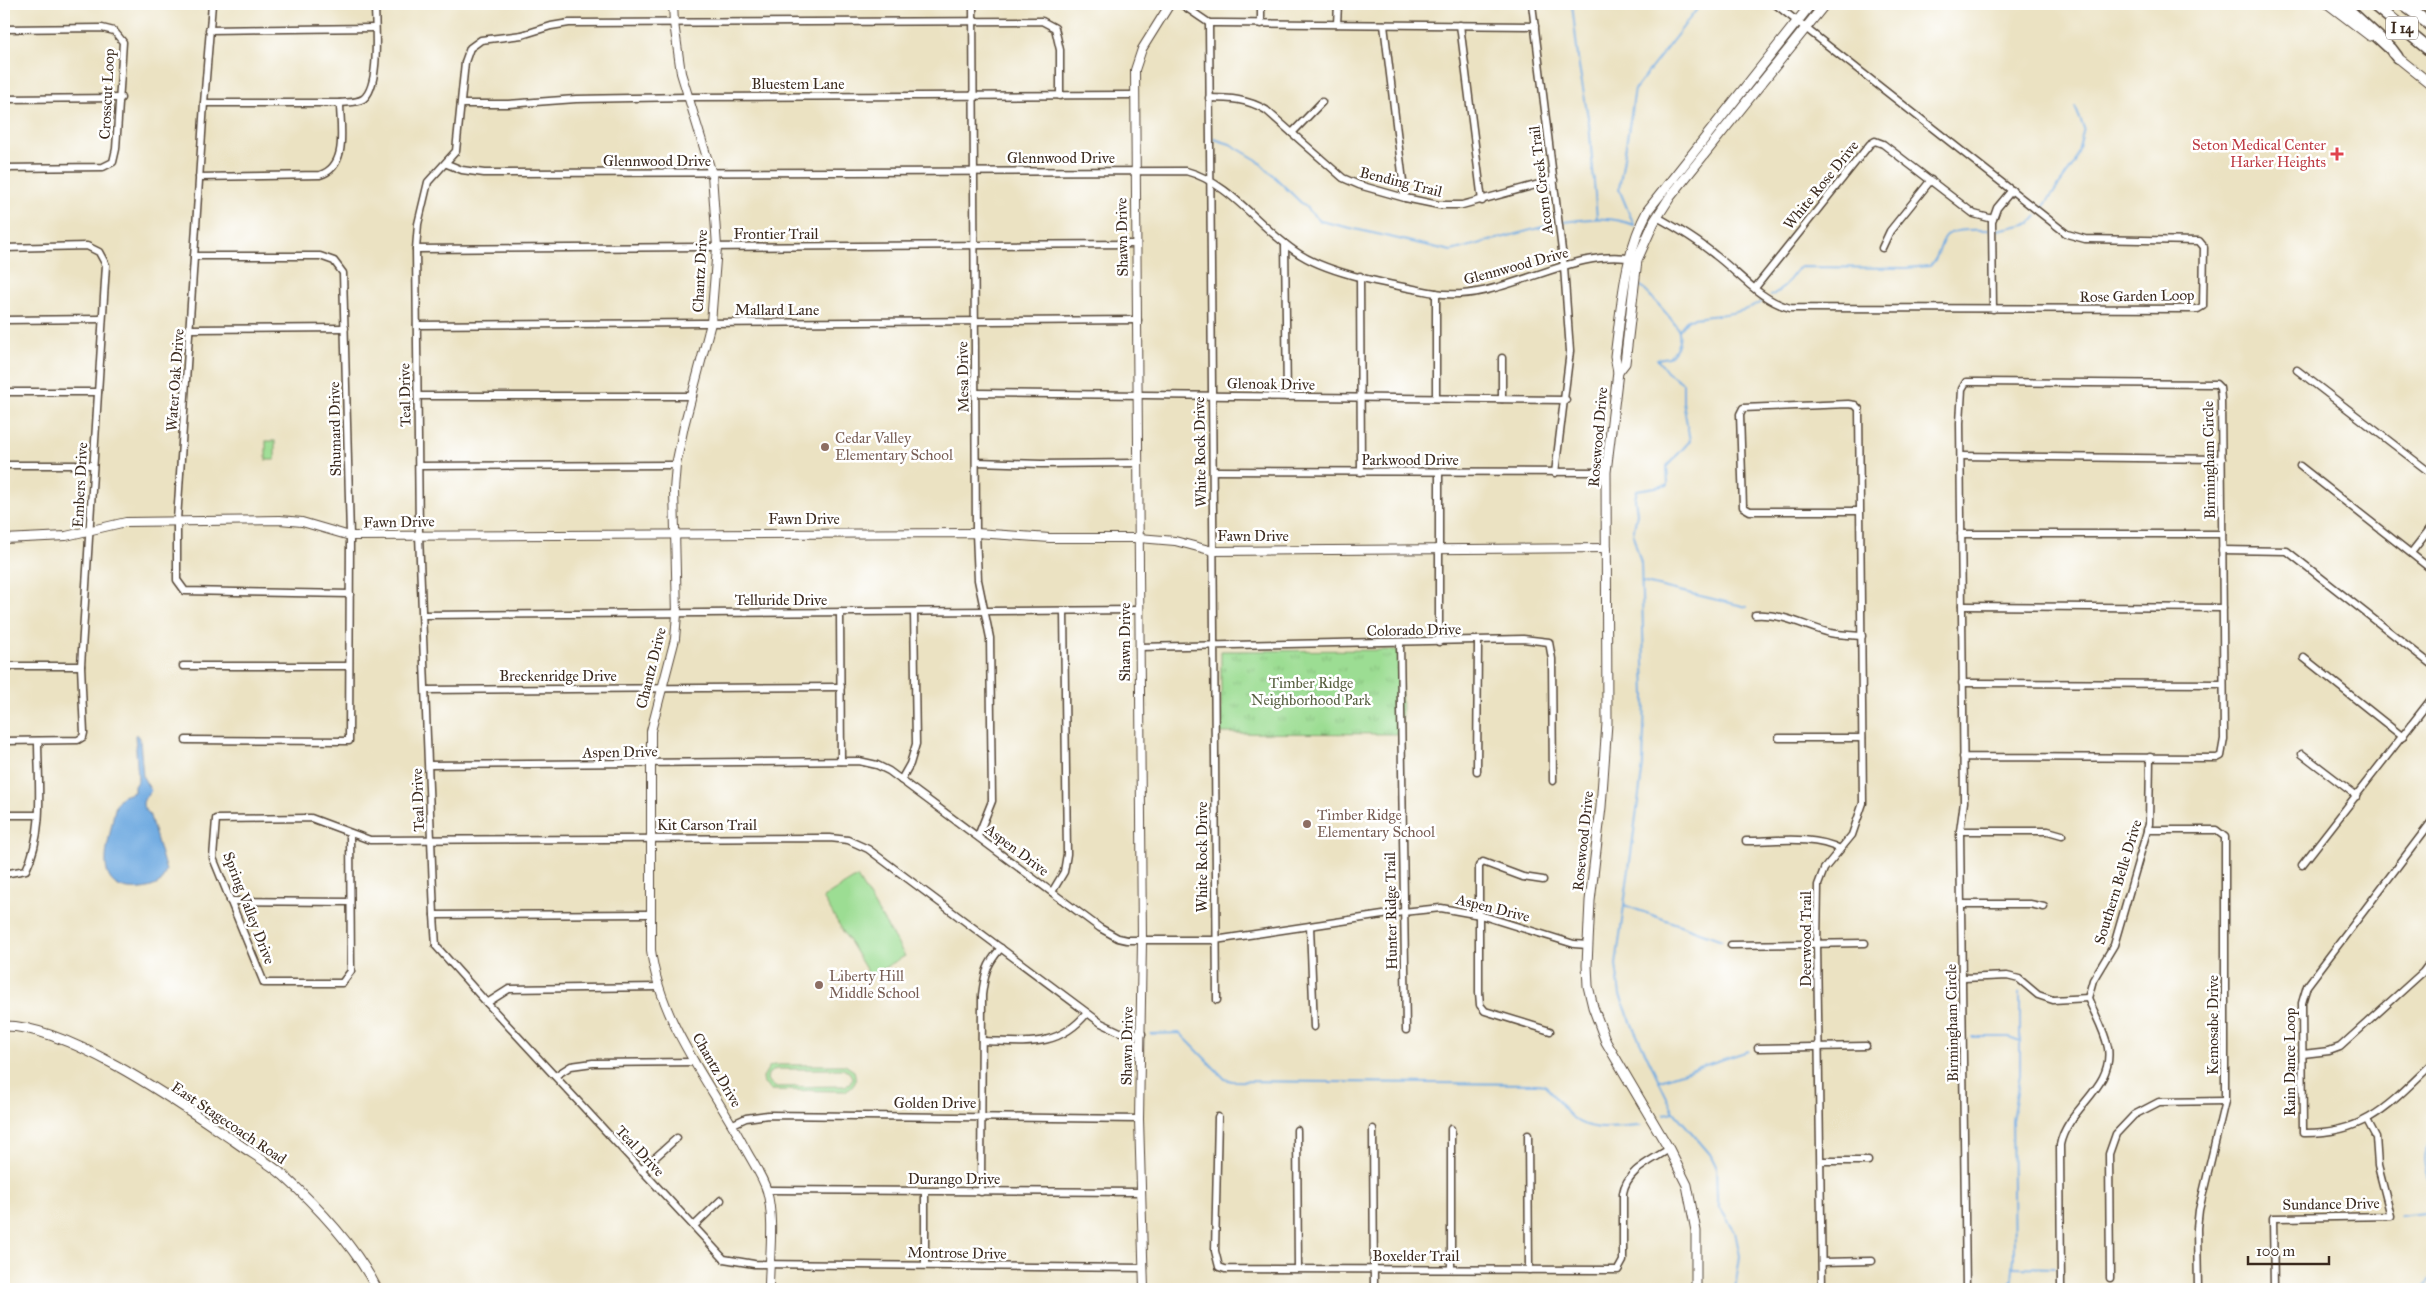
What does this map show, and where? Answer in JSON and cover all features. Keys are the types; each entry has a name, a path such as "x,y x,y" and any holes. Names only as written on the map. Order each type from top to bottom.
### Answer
{"highway":[{"path":"2342,4 2392,48 2397,57"},
{"name":"I 14","path":"2373,4 2432,52"},
{"name":"I 14","path":"2403,4 2432,26"},
{"path":"2427,4 2432,8"}],"main road":[{"name":"Rosewood Drive","path":"1696,1289 1694,1214 1687,1185 1598,1025 1588,986 1588,945 1606,750 1606,472 1618,372 1615,356 1638,229 1648,210 1811,4"},
{"name":"Rosewood Drive","path":"1633,259 1670,196 1824,4"},
{"path":"2328,4 2432,85"},
{"name":"East Stagecoach Road","path":"4,1026 61,1038 111,1062 212,1126 282,1174 351,1247 377,1288"}],"street":[{"name":"Water Oak Drive","path":"212,4 177,520 177,580 185,591 350,594"},
{"path":"204,103 355,102 368,94 374,77 375,4"},
{"name":"Chantz Drive","path":"673,4 681,73 712,174 717,247 711,323 684,426 676,465 677,614 675,640 652,725 650,764 650,914 652,956 659,987 669,1016 733,1124 766,1190 770,1211 769,1289"},
{"name":"Mesa Drive","path":"973,4 976,532 978,580 990,638 992,801 978,836"},
{"name":"Shawn Drive","path":"1144,1289 1139,1119 1142,1034 1142,941 1138,320 1134,70 1142,49 1170,4"},
{"path":"1181,4 1209,23 1535,26"},
{"path":"1262,4 1262,24"},
{"path":"1337,24 1338,4"},
{"name":"Acorn Creek Trail","path":"1532,4 1564,267 1570,351 1566,400 1555,473"},
{"name":"Rose Garden Loop","path":"1657,217 1686,234 1769,300 1790,308 2201,308 2204,302 2204,247 2199,241 2077,238 2061,230 1775,4"},
{"name":"Teal Drive","path":"769,1263 754,1264 724,1259 436,946 424,615 419,535 416,249 420,211 428,182 435,172 447,164 456,152 467,54 475,42 522,35 551,26 569,23 1042,21 1055,28 1060,50 1060,96"},
{"name":"White Rock Drive","path":"1209,23 1212,180 1211,396 1218,1000"},
{"path":"1384,25 1405,198"},
{"path":"1460,25 1482,201"},
{"name":"Crosscut Loop","path":"4,30 102,28 114,31 123,42 121,98 115,157 103,167 4,168"},
{"path":"210,30 375,28"},
{"name":"Bluestem Lane","path":"461,104 508,104 576,98 973,97 1134,94"},
{"path":"4,99 121,98"},
{"name":"Bending Trail","path":"1209,98 1236,98 1257,104 1343,178 1359,185 1405,198 1448,206 1482,201 1554,180"},
{"path":"1292,134 1322,102"},
{"path":"199,176 320,176 328,173 335,167 340,154 340,103"},
{"name":"White Rose Drive","path":"1754,288 1870,144 1875,141 1883,144 1974,214 1993,219"},
{"name":"Glennwood Drive","path":"447,164 462,170 484,173 712,174 1186,171 1212,180 1285,244 1316,263 1360,276 1436,293 1468,294 1607,256 1633,259"},
{"path":"1882,248 1890,231 1931,180"},
{"path":"1993,309 1993,219 1997,208 2012,190"},
{"name":"Frontier Trail","path":"416,249 1136,244"},
{"path":"1285,244 1287,396"},
{"name":"Embers Drive","path":"4,248 87,246 94,248 103,257 106,265 81,666 83,738 78,740 4,741"},
{"name":"Shumard Drive","path":"186,740 349,741 350,536 343,272 334,260 327,257 194,256"},
{"path":"1360,276 1361,472"},
{"path":"1436,293 1436,398"},
{"path":"4,320 102,319"},
{"name":"Mallard Lane","path":"417,324 1138,320"},
{"path":"191,329 345,328"},
{"path":"1502,358 1502,399"},
{"path":"2298,370 2432,474"},
{"name":"Birmingham Circle","path":"1963,757 2217,758 2221,756 2224,739 2222,458 2220,388 2216,384 2202,382 1966,382 1962,389 1961,534 1962,682 1963,757 1964,802 1960,831 1964,978 1966,1289"},
{"path":"4,392 98,392"},
{"name":"Glenoak Drive","path":"976,393 1566,400"},
{"path":"418,396 693,396"},
{"name":"Deerwood Trail","path":"1822,1289 1822,1161 1817,944 1818,885 1824,869 1852,835 1861,811 1862,636 1859,409 1855,406 1743,408 1740,414 1743,507 1750,511 1860,511"},
{"path":"1961,456 2222,458"},
{"path":"977,462 1041,464 1138,463"},
{"path":"4,465 93,465"},
{"path":"419,466 676,465"},
{"path":"2300,466 2432,570"},
{"name":"Parkwood Drive","path":"1213,471 1606,472"},
{"path":"1439,472 1440,642"},
{"name":"Fawn Drive","path":"4,539 40,538 126,522 280,520 302,522 350,536 976,532 1050,538 1139,538 1175,541 1213,551 1607,548"},
{"path":"2411,553 2432,526"},
{"path":"1961,534 2222,534"},
{"path":"2222,550 2287,551 2432,665"},
{"path":"1962,606 2223,608"},
{"name":"Telluride Drive","path":"424,615 1139,610"},
{"path":"1052,892 1064,872 1067,854 1064,611"},
{"path":"840,612 841,761"},
{"path":"901,780 910,764 916,744 914,612"},
{"path":"1754,615 1770,614 1782,616 1829,632 1862,636"},
{"name":"Colorado Drive","path":"1139,647 1478,642 1523,639 1549,642 1552,659 1553,781"},
{"name":"Hunter Ridge Trail","path":"1400,642 1406,1030"},
{"path":"1477,771 1478,642"},
{"path":"2304,658 2402,737"},
{"path":"4,666 81,666"},
{"path":"183,666 348,666"},
{"path":"1962,682 2223,684"},
{"name":"Breckenridge Drive","path":"426,690 841,687"},
{"path":"2302,865 2432,698"},
{"path":"1779,738 1862,738"},
{"path":"4,874 26,870 34,854 38,815 38,740"},
{"path":"2302,754 2357,796"},
{"name":"Southern Belle Drive","path":"2088,998 2093,980 2114,945 2151,816 2150,757"},
{"name":"Aspen Drive","path":"429,765 859,761 877,765 901,780 1109,934 1127,940 1216,940 1441,908 1480,915 1574,944 1588,945"},
{"path":"4,815 38,815"},
{"name":"Kit Carson Trail","path":"215,821 311,818 370,840 651,838 830,838 848,840 868,849 1110,1029 1128,1034 1142,1034"},
{"name":"Spring Valley Drive","path":"215,821 213,858 264,983 342,983 350,971 350,833"},
{"name":"Rain Dance Loop","path":"2432,822 2307,986 2302,1003 2303,1133 2337,1131 2367,1120 2388,1106 2432,1064"},
{"name":"Kemosabe Drive","path":"2147,830 2216,830 2225,837 2226,1101 2199,1210 2197,1228 2198,1289"},
{"path":"1960,831 2048,831 2062,834"},
{"path":"1746,841 1818,842 1831,844 1840,849"},
{"path":"1544,880 1524,877 1483,862 1479,866 1480,1005 1485,1011 1550,1031"},
{"path":"230,901 350,902"},
{"path":"1962,904 2030,904 2044,907"},
{"path":"434,915 650,914"},
{"path":"1310,926 1314,1027"},
{"path":"1732,945 1865,943"},
{"path":"981,1192 982,995 988,962 1001,948"},
{"path":"2303,1054 2329,1051 2340,1047 2423,972 2432,960"},
{"path":"1964,978 2007,976 2018,979 2038,995 2053,1000 2088,998 2107,1042 2109,1060 2105,1076 2068,1123 2062,1137 2059,1153 2061,1289"},
{"path":"487,1003 509,989 659,987"},
{"path":"982,1042 1040,1042 1052,1039 1077,1025 1086,1013"},
{"path":"1758,1048 1866,1046"},
{"path":"555,1076 571,1066 695,1062"},
{"path":"2110,1278 2109,1154 2116,1134 2134,1115 2159,1102 2226,1101"},
{"name":"Golden Drive","path":"733,1124 746,1118 768,1114 1139,1119"},
{"name":"Boxelder Trail","path":"1218,1118 1216,1262 1219,1267 1225,1269 1618,1270 1623,1262 1623,1193 1625,1182 1640,1168 1669,1150"},
{"name":"Sundance Drive","path":"2274,1289 2274,1218 2391,1216 2378,1166 2376,1137 2367,1120"},
{"path":"1372,1129 1374,1289"},
{"path":"1451,1129 1452,1269"},
{"path":"1297,1130 1298,1268"},
{"path":"1528,1135 1530,1270"},
{"path":"641,1170 677,1138"},
{"path":"1822,1161 1868,1161"},
{"name":"Durango Drive","path":"766,1190 1141,1192"},
{"path":"925,1192 926,1265"},
{"path":"694,1226 722,1200"},
{"path":"1822,1262 1872,1260"},
{"name":"Montrose Drive","path":"769,1263 1144,1268"}],"green space":[{"path":"266,441 275,441 275,460 266,460"},
{"name":"Timber Ridge Neighborhood Park","path":"1401,650 1402,734 1221,733 1221,651"},
{"path":"857,877 905,956 870,976 823,898"},
{"path":"774,1065 845,1065 854,1071 855,1080 853,1085 846,1091 771,1090 764,1084 763,1077 769,1067","holes":["776,1069 843,1069 849,1072 852,1077 850,1084 845,1086 775,1087 767,1080 768,1074"]}],"water":[{"path":"137,734 140,741 143,777 151,791 144,800 143,805 149,813 166,871 161,882 153,886 145,889 128,889 118,886 111,880 106,864 106,855 116,805 121,797 134,792 134,786 138,780 135,735"}],"waterway":[{"path":"1572,4 1579,66 1589,123 1597,218"},
{"path":"1634,225 1619,189 1635,89 1701,4"},
{"path":"2042,209 2075,163 2084,128 2075,107"},
{"path":"1214,139 1230,144 1257,160 1320,221 1451,251 1554,224"},
{"path":"1997,230 2031,223 2037,216"},
{"path":"1563,222 1608,219 1634,225"},
{"path":"1771,296 1784,287 1799,267 1906,268 1930,266 1948,234 1965,230 1988,230"},
{"path":"1641,286 1668,315 1679,332 1679,343 1674,352 1669,357 1657,359 1667,372 1683,383 1683,402 1690,441 1667,466 1668,485 1637,490 1635,499 1637,513 1633,535 1641,563 1645,696 1643,765 1616,965 1620,995 1634,1029 1674,1112 1710,1154 1716,1166 1717,1198 1720,1208 1735,1232 1740,1256 1735,1289"},
{"path":"1679,330 1688,319 1737,312 1763,301"},
{"path":"1641,582 1747,607"},
{"path":"1624,905 1722,940"},
{"path":"2007,1289 2012,1279 2014,1257 2012,1120 2020,1075 2020,992"},
{"path":"1151,1034 1180,1033 1225,1079 1232,1081 1537,1084 1545,1085 1565,1110 1580,1123 1605,1128 1641,1126"},
{"path":"1972,1037 2009,1037 2020,1041"},
{"path":"1660,1080 1748,1051"},
{"path":"1665,1114 1674,1112"},
{"path":"2432,1141 2427,1147 2424,1159 2432,1190"},
{"path":"2400,1216 2432,1212"},
{"path":"2014,1267 2054,1268"},
{"path":"2423,1289 2432,1276"}],"place":[{"name":"Seton Medical Center Harker Heights","path":"2337,154"},
{"name":"Cedar Valley Elementary School","path":"825,447"},
{"name":"Timber Ridge Elementary School","path":"1307,824"},
{"name":"Liberty Hill Middle School","path":"819,985"}]}
